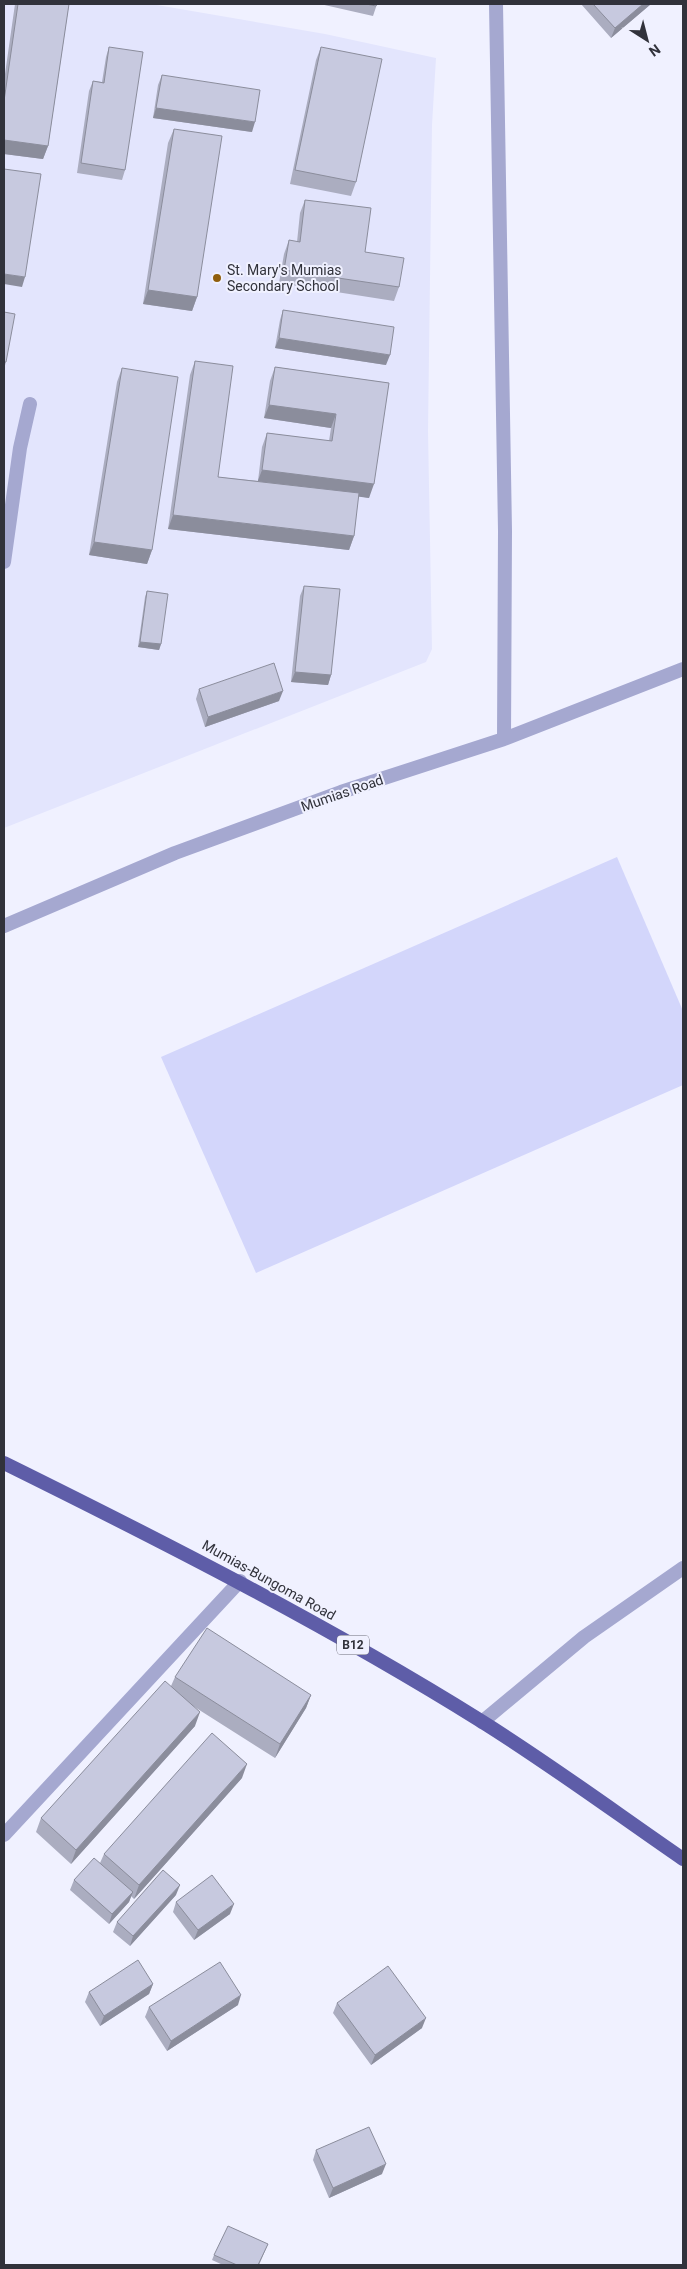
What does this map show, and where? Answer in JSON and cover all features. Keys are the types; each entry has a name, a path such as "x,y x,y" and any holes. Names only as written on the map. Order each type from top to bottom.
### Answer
{"highway":[{"name":"Mumias-Bungoma Road","path":"4,1463 240,1581 482,1722 683,1859"}],"street":[{"path":"496,4 505,531 504,739"},
{"path":"4,562 20,448 30,404"},
{"name":"Mumias Road","path":"4,926 175,853 341,792 504,739 683,668"},
{"path":"482,1722 584,1637 683,1568"},
{"path":"4,1835 240,1581"}],"shaded area":[{"name":"St. Mary's Mumias Secondary School","path":"4,4 151,4 325,34 436,58 432,125 428,431 432,649 426,662 4,828"},
{"path":"617,857 683,1011 683,1085 256,1273 161,1057"}],"building":[{"path":"18,4 69,4 48,146 4,140 4,101"},
{"path":"593,4 643,4 615,28"},
{"path":"109,47 143,52 125,170 81,163 93,81 104,83"},
{"path":"321,47 382,59 356,182 295,170"},
{"path":"162,75 260,90 255,122 156,108"},
{"path":"174,129 222,136 197,297 148,290"},
{"path":"4,169 41,174 25,277 4,274"},
{"path":"305,200 371,208 365,252 404,258 399,287 284,270 289,240 300,242"},
{"path":"283,310 394,327 390,355 279,338"},
{"path":"4,312 15,314 6,362 4,362"},
{"path":"195,361 233,366 218,477 359,493 354,536 173,515"},
{"path":"275,367 389,383 374,484 262,470 267,433 332,441 336,414 269,405"},
{"path":"122,368 178,377 152,550 94,542"},
{"path":"304,586 340,589 331,675 295,672"},
{"path":"147,591 168,594 161,644 140,642"},
{"path":"274,663 283,691 208,717 199,689"},
{"path":"207,1628 311,1695 280,1744 175,1677"},
{"path":"165,1681 200,1712 76,1850 41,1818"},
{"path":"212,1733 247,1764 139,1885 104,1854"},
{"path":"94,1858 133,1892 112,1914 74,1880"},
{"path":"163,1870 180,1885 133,1936 117,1922"},
{"path":"212,1875 234,1904 198,1930 176,1902"},
{"path":"138,1960 153,1984 104,2016 89,1992"},
{"path":"220,1962 241,1995 171,2041 149,2007"},
{"path":"388,1966 426,2018 375,2055 337,2003"},
{"path":"369,2127 386,2164 333,2188 316,2150"},
{"path":"228,2226 268,2244 258,2265 237,2265 214,2255"}],"place":[{"name":"St. Mary's Mumias Secondary School","path":"217,278"}]}
